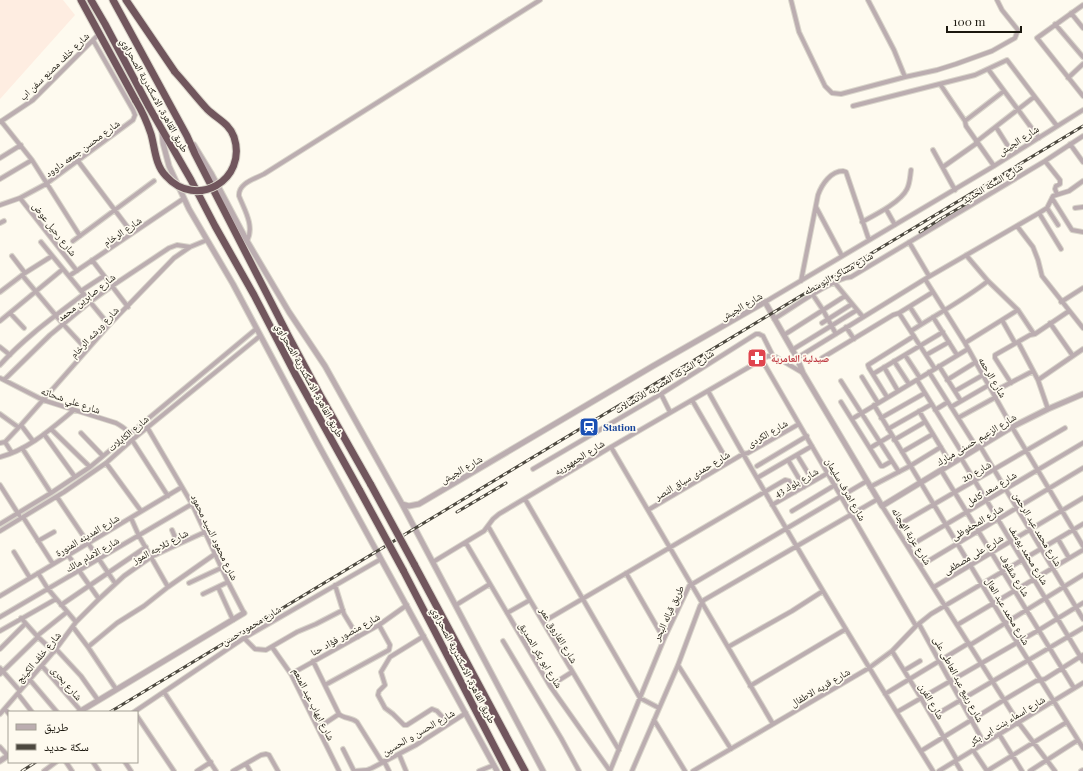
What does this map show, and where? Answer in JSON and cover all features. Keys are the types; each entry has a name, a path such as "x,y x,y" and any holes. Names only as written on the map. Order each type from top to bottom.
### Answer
{"highway":[{"path":"81,0 148,125 159,165 166,177 177,186 190,190 205,190 218,185 229,175 235,162 236,148 233,134 226,124 207,109 176,72 126,0"},
{"name":"طريق القاهرة, الاسكندرية الصحراوي","path":"91,0 254,295 294,374 403,570 507,771"},
{"name":"طريق القاهرة, الاسكندرية الصحراوي","path":"113,0 187,136 289,337 414,564 525,771"}],"street":[{"path":"248,241 251,228 239,196 238,191 241,187 402,88 540,0"},
{"path":"791,0 799,32 825,86 832,93 840,94 956,64 992,51 1015,38 1018,34 1018,30 1002,10 997,0"},
{"path":"868,0 894,50 905,77"},
{"path":"1083,5 1038,36 1038,39 1083,96"},
{"path":"1071,14 1083,28"},
{"path":"1055,24 1083,57"},
{"name":"شارع خلف مصنع سفن اب","path":"1,121 33,100 99,34"},
{"name":"شارع محسن جمعه داوود","path":"0,205 20,198 46,184 131,122 134,116 133,110 93,40"},
{"path":"852,106 975,75 1005,60 1008,60 1056,126"},
{"path":"1068,78 1083,64"},
{"path":"988,69 1039,138"},
{"path":"940,84 965,121 966,126 977,143 994,166"},
{"path":"965,121 1004,91"},
{"path":"942,167 977,143 1034,97"},
{"name":"شارع الجيش","path":"402,504 412,506 419,504 652,366 765,302 955,190 1083,110"},
{"path":"1,121 32,160 80,236"},
{"path":"996,127 1013,154"},
{"path":"162,130 166,155 184,199 233,284 256,329 497,771"},
{"path":"187,136 211,173 289,312 325,366 402,504 543,771"},
{"name":"شارع السكة الحديد","path":"909,242 1045,161 1083,136"},
{"path":"1070,144 1083,162"},
{"path":"0,158 21,145"},
{"path":"933,150 955,190"},
{"path":"0,179 32,160"},
{"path":"78,161 132,234"},
{"path":"1045,161 1060,180 1060,184 1056,186 1055,189 1057,194"},
{"path":"862,222 886,209 907,190 910,181 910,170"},
{"path":"801,281 815,207 822,186 828,178 836,172 844,171 847,174 869,240"},
{"path":"73,241 154,181"},
{"path":"797,358 929,276 1047,208 1052,198 1057,194 1069,191 1083,181"},
{"name":"شارع رحيل عوض","path":"20,198 77,271"},
{"path":"1052,198 1072,230 1083,232"},
{"name":"شارع الرخام","path":"69,276 184,199"},
{"path":"815,207 842,256"},
{"path":"1075,208 1083,207"},
{"path":"1047,208 1058,225"},
{"path":"886,209 895,225"},
{"path":"1038,213 1061,249"},
{"path":"1017,226 1033,246 1042,276 1083,328"},
{"name":"شارع ورشه الرخام","path":"2,443 20,426 109,326 174,258 190,247 207,240"},
{"path":"42,242 109,326"},
{"path":"909,242 929,276"},
{"name":"شارع مساكن البوسطه","path":"774,320 813,295 846,277 850,277 909,242"},
{"name":"شارع صابرين محمد","path":"2,379 63,324 112,286 169,248 177,245 190,247"},
{"path":"966,255 988,281 1018,310 1034,334"},
{"path":"12,256 35,291 87,350"},
{"path":"0,292 52,256"},
{"path":"92,260 128,307"},
{"path":"0,321 63,269"},
{"path":"0,365 55,315 104,276"},
{"name":"شارع الرحمه","path":"925,279 965,343 1012,427 1083,546"},
{"path":"911,331 964,299 988,281"},
{"path":"835,283 863,317"},
{"path":"1061,302 1083,288"},
{"path":"822,358 933,292"},
{"path":"813,295 836,334"},
{"path":"784,335 845,296"},
{"name":"شارع عزبة الهجانه","path":"765,302 797,358 803,373 870,487 1018,722 1055,771"},
{"path":"822,323 852,304"},
{"path":"910,307 921,324"},
{"path":"792,350 857,310"},
{"path":"965,343 1018,310"},
{"path":"1011,383 994,356 1034,334 1069,311"},
{"path":"10,313 24,328"},
{"path":"900,313 926,355 947,380 961,401"},
{"path":"933,317 957,355"},
{"path":"1002,320 1038,380 1048,409"},
{"path":"1050,323 1073,356"},
{"path":"846,327 854,339"},
{"name":"شارع الكابلات","path":"0,524 90,467 256,329"},
{"path":"873,374 943,332"},
{"name":"شارع الشركه المصريه للاتصالات","path":"533,469 661,394 756,334 763,336 773,356"},
{"name":"شارع الكابلات","path":"0,531 57,497 106,462 260,336"},
{"path":"887,397 868,367 869,364 914,336"},
{"path":"926,355 949,342"},
{"path":"0,347 10,355"},
{"path":"852,419 968,349"},
{"path":"1038,380 1083,349"},
{"name":"شارع محمد يوسف","path":"905,355 974,481 1068,637 1082,656 1083,661"},
{"name":"شارع الجمهوريه","path":"433,562 484,531 495,516 670,412 768,356 773,356"},
{"path":"773,356 803,373"},
{"path":"222,357 226,363"},
{"name":"شارع اشرف سليمان","path":"762,360 918,625"},
{"path":"894,361 908,384"},
{"path":"947,380 976,362"},
{"path":"884,367 898,391"},
{"path":"958,418 1011,383 1033,371"},
{"name":"شارع محمد عبد الرحمن","path":"930,372 958,418 994,470 1083,619"},
{"path":"954,391 983,375"},
{"name":"شارع محمد عبد العال","path":"862,377 894,440 993,604 1083,748"},
{"name":"شارع علي شحاته","path":"2,379 43,400 116,423 130,434"},
{"path":"841,381 899,472"},
{"path":"951,407 989,385"},
{"path":"708,391 772,505 869,668 934,771"},
{"path":"882,418 925,393"},
{"path":"661,394 670,412"},
{"name":"شارع الزعيم حسنى مبارك","path":"882,506 1012,427 1083,394"},
{"path":"692,400 728,462"},
{"path":"841,402 881,466 892,461"},
{"path":"935,410 948,402"},
{"path":"888,429 932,404"},
{"path":"0,457 12,454 22,448 51,429 74,410"},
{"path":"919,411 951,464"},
{"path":"0,414 20,426 33,441"},
{"path":"894,440 925,422"},
{"name":"شارع الكردى","path":"743,454 748,453 799,424"},
{"name":"شارع محمود السيد محمود","path":"147,427 192,504 221,568 244,613"},
{"name":"شارع 20","path":"895,527 1065,428"},
{"path":"51,429 90,467"},
{"path":"81,433 103,456"},
{"path":"44,434 75,477"},
{"path":"130,434 132,440 168,496"},
{"path":"902,452 933,434"},
{"path":"870,448 892,435"},
{"path":"757,466 807,436"},
{"path":"2,443 12,454"},
{"name":"شارع سعد كامل","path":"908,547 1083,443"},
{"path":"757,478 812,446"},
{"path":"611,447 773,724"},
{"path":"870,487 910,466 941,447"},
{"path":"22,448 51,493"},
{"name":"شارع حمدى سباق النصر","path":"648,510 743,454"},
{"path":"797,455 811,478"},
{"path":"788,460 804,487"},
{"path":"106,462 141,511"},
{"name":"شارع المحفوظى","path":"920,566 1083,468"},
{"name":"شارع شقلوف","path":"941,470 1074,688"},
{"name":"شارع بلوك 43","path":"772,505 828,473"},
{"path":"543,622 786,480 789,481 795,492"},
{"name":"طريق قباله البحر","path":"610,771 664,639 685,592 692,584 867,481"},
{"path":"0,485 18,514 53,564"},
{"path":"792,511 835,485"},
{"name":"شارع المدينه المنورة","path":"0,596 182,487"},
{"path":"57,497 115,583"},
{"name":"شارع على مصطفى","path":"934,587 1083,498"},
{"path":"525,499 640,698 659,708"},
{"path":"632,771 678,665 702,602 707,597 878,499"},
{"name":"شارع الامام مالك","path":"0,618 192,504"},
{"path":"131,518 138,536 168,587"},
{"name":"شارع قريه الاطفال","path":"693,771 869,668 892,651 931,614 1083,524"},
{"name":"شارع الفاروق عمر","path":"488,526 619,750"},
{"path":"172,530 178,544"},
{"path":"38,541 54,532"},
{"name":"شارع ثلاجه الموز","path":"73,627 98,599 128,572 151,557 205,532"},
{"path":"1058,539 1069,558"},
{"name":"شارع ابو بكر الصديق","path":"466,543 550,686 610,771"},
{"path":"61,605 146,548"},
{"path":"958,625 1083,550"},
{"path":"14,552 30,578"},
{"path":"88,647 117,623 144,606 215,554"},
{"path":"68,555 98,599"},
{"name":"شارع محمود حسن","path":"136,711 244,638 381,559"},
{"path":"189,583 221,568"},
{"path":"38,573 48,589 76,622"},
{"path":"626,573 664,639"},
{"path":"885,694 939,660 1005,623 1083,575"},
{"path":"203,594 228,582"},
{"path":"456,605 490,584"},
{"path":"334,585 343,610 358,637"},
{"path":"218,587 233,620"},
{"path":"728,647 792,611 823,590"},
{"path":"0,631 56,599"},
{"path":"507,613 530,600"},
{"path":"896,712 1017,643 1083,603"},
{"name":"شارع منصور فؤاد حنا","path":"290,674 379,625 407,605"},
{"path":"244,638 255,649 266,650 297,632 343,610"},
{"path":"31,711 19,692 1,671 67,612"},
{"name":"شارع محمود حسن","path":"80,711 244,613"},
{"path":"21,618 38,637 55,650 81,676 98,700"},
{"path":"0,649 26,624"},
{"path":"325,685 389,650 390,647 379,625"},
{"name":"شارع ربيع عبد العاطى على","path":"918,625 939,660 984,743"},
{"path":"73,627 116,689"},
{"name":"شارع خلف الكينج","path":"2,711 42,666 73,627"},
{"path":"932,717 1083,628"},
{"path":"750,686 846,629"},
{"path":"424,636 390,657 381,672 385,684 379,691 378,695 385,708 404,725 407,725 432,709 437,711 448,723"},
{"path":"503,641 579,771"},
{"name":"شارع ايهاب عبد المنعم","path":"272,647 290,674 339,771"},
{"name":"شارع الفرن","path":"892,651 905,670 944,737 961,771"},
{"path":"921,751 1004,700 1040,680 1045,679 1082,656"},
{"path":"313,661 339,714 357,722 389,771"},
{"path":"905,670 920,661"},
{"path":"678,665 731,749"},
{"name":"شارع بحرى","path":"42,666 80,711"},
{"path":"550,686 572,672"},
{"path":"30,680 56,711"},
{"name":"شارع اسماء بنت ابى بكر","path":"939,771 1083,683"},
{"path":"164,692 216,771"},
{"name":"شارع الحسن و الحسين","path":"354,771 368,771 416,745 448,723 466,713"},
{"path":"318,728 339,714"},
{"path":"138,717 174,771"},
{"path":"654,720 685,771"},
{"path":"973,750 987,771 1034,744 1067,722"},
{"path":"999,734 1022,771"},
{"path":"1030,771 1078,740"},
{"path":"0,747 8,754"},
{"path":"343,750 354,771"},
{"path":"233,771 264,754 268,755 278,771"},
{"path":"398,754 406,771"},
{"path":"197,771 211,762"},
{"path":"44,771 55,763"},
{"path":"246,764 250,771"},
{"path":"479,771 494,765"}],"shaded area":[{"path":"0,0 63,0 75,15 0,99"}],"railway":[{"path":"112,711 1083,126"},
{"path":"942,218 971,201"},
{"path":"920,232 942,218 938,220"},
{"path":"457,512 506,483"},
{"path":"22,771 34,763"}],"place":[{"name":"صيدلية العامرية","path":"757,358"},
{"name":"Station","path":"589,427"}]}
